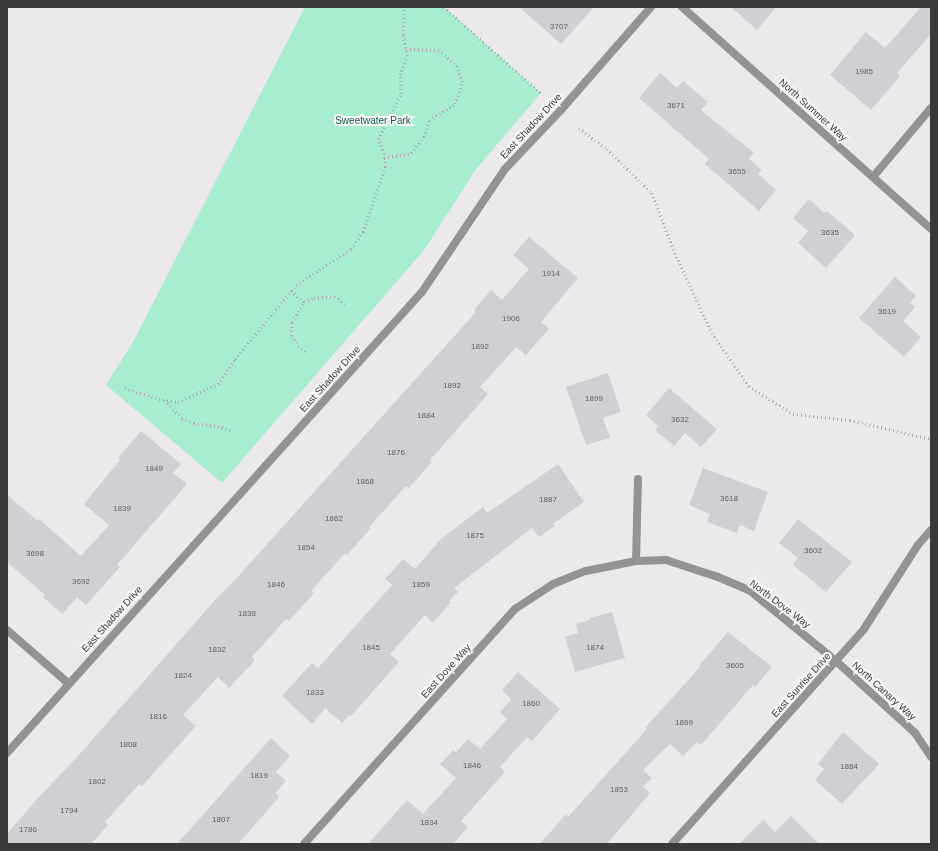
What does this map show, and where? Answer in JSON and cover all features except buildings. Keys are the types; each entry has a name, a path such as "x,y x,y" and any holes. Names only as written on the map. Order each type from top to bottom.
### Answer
{"street":[{"name":"East Shadow Drive","path":"7,753 68,683 422,292 505,169 560,111 651,7"},
{"name":"North Summer Way","path":"682,7 931,229"},
{"path":"873,177 931,108"},
{"path":"636,561 638,479"},
{"name":"East Sunrise Drive","path":"672,844 864,630 918,545 931,530"},
{"name":"North Dove Way","path":"636,561 666,560 718,577 749,590 836,661"},
{"name":"East Dove Way","path":"304,844 515,609 553,584 586,571 636,561"},
{"path":"7,630 68,683"},
{"name":"North Canary Way","path":"836,661 915,733 931,757"}],"path":[{"path":"125,388 165,400 178,402 218,384 235,359 296,285 351,249 363,232 385,167 384,158 378,139 401,94 400,75 407,56 403,35 404,7"},
{"path":"444,7 541,93"},
{"path":"384,158 411,152 424,137 429,120 455,104 462,82 457,67 439,51 406,49"},
{"path":"579,128 607,149 652,193 674,253 712,333 748,386 793,414 850,420 931,439"},
{"path":"291,291 304,302"},
{"path":"305,352 298,347 291,336 292,322 304,302 314,298 335,296 346,305"},
{"path":"165,400 182,418 194,423 218,426 232,431"}],"green space":[{"name":"Sweetwater Park","path":"305,7 444,7 541,93 476,169 425,249 222,483 106,385 133,342"}]}
